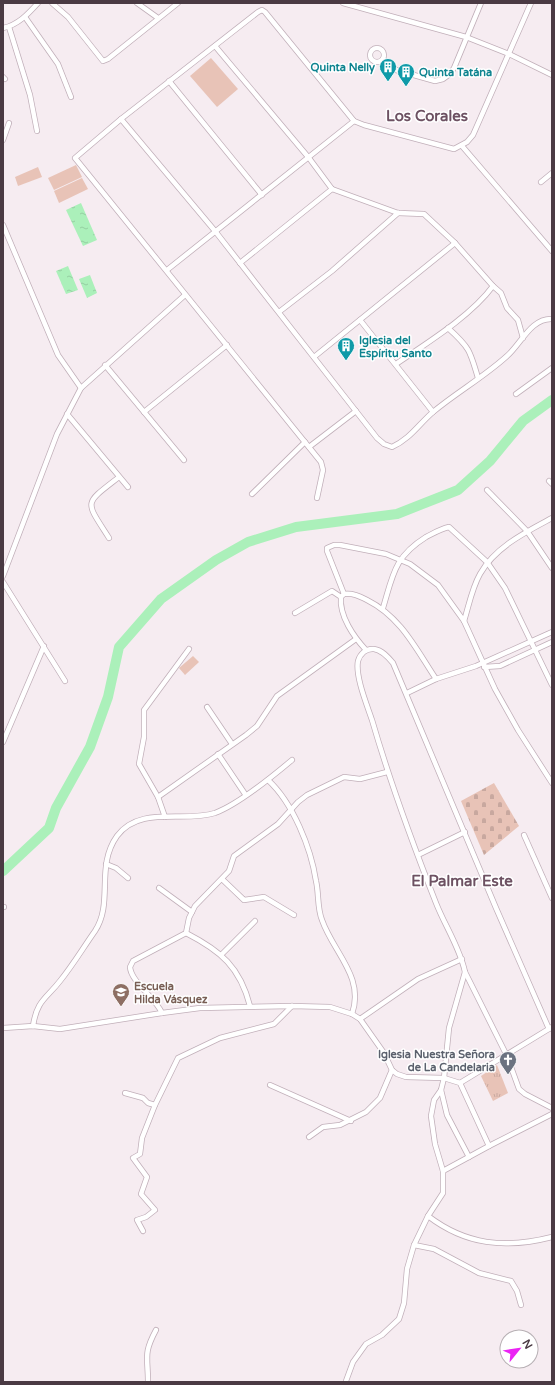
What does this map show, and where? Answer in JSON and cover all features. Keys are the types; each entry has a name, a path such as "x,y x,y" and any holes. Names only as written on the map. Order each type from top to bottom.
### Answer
{"street":[{"path":"3,28 25,18 38,3"},
{"path":"52,3 68,17 103,61 108,59 178,3"},
{"path":"136,3 158,18"},
{"path":"343,3 466,37 509,54 552,75"},
{"path":"383,59 396,70 435,80 443,79 450,74 454,68 481,3"},
{"path":"317,498 323,470 321,462 75,158 168,81 262,10 354,121 445,148 454,149 462,146 473,135 531,3"},
{"path":"25,18 58,64 71,97"},
{"path":"10,26 30,95 37,132"},
{"path":"215,46 309,158 332,189 398,213 424,214 455,243 501,293 507,308 518,320 523,338"},
{"path":"168,81 262,195"},
{"path":"121,119 216,231 377,438 384,444 392,447 410,436 432,412 507,356 536,322 552,319"},
{"path":"167,270 354,121"},
{"path":"3,140 9,123"},
{"path":"462,146 552,251"},
{"path":"541,182 552,173"},
{"path":"240,263 332,189"},
{"path":"279,312 332,271 398,213"},
{"path":"3,225 58,355 81,388"},
{"path":"314,357 455,243"},
{"path":"396,364 448,328 486,295 493,286"},
{"path":"3,576 57,434 81,388 185,295"},
{"path":"360,320 396,364 432,412"},
{"path":"448,328 468,348 478,378"},
{"path":"144,412 227,345"},
{"path":"105,365 184,460"},
{"path":"516,394 552,368"},
{"path":"309,447 356,411"},
{"path":"68,414 128,487"},
{"path":"252,494 305,442"},
{"path":"109,538 90,507 91,501 95,495 119,477"},
{"path":"487,490 527,531 552,568"},
{"path":"464,621 475,583 487,562 527,531 552,518"},
{"path":"383,608 395,567 400,559 418,542 449,527 487,562 512,599 534,650 552,685"},
{"path":"366,650 356,639 341,609 342,595 328,556 327,548 330,546 340,545 369,549 400,559 416,568 438,586 464,621 484,665 518,730 552,783"},
{"path":"3,582 65,681"},
{"path":"295,614 332,591 342,595 355,594 383,608 402,628 436,679"},
{"path":"484,665 530,641 552,632"},
{"path":"158,797 257,726 278,696 356,639"},
{"path":"407,692 436,679 476,666 500,666 552,642"},
{"path":"3,742 44,646"},
{"path":"165,817 158,797 139,764 144,737 144,710 189,649"},
{"path":"3,1028 33,1026 60,1029 200,1008 250,1006 330,1007 352,1014 360,1019 384,1053 392,1070 406,1077 444,1078 460,1083 507,1056 551,1028 465,832 407,692 393,663 387,656 373,649 366,650 358,661 365,697 387,772 437,904 462,959 465,972 507,1056 519,1089 524,1094 552,1108"},
{"path":"207,707 232,744"},
{"path":"218,754 245,794"},
{"path":"33,1026 35,1015 44,997 63,977 102,917 106,864 112,846 118,836 126,828 145,819 214,813 268,780 292,760"},
{"path":"162,1013 155,1000 133,976 130,966 133,962 186,933 192,912 203,897 229,871 234,856 240,850 271,829 307,796 344,778 360,779 387,772"},
{"path":"268,780 291,811 305,838 315,875 321,919 353,978 356,1005 352,1014"},
{"path":"418,855 465,832"},
{"path":"524,835 552,898"},
{"path":"106,864 116,868 128,878"},
{"path":"222,879 244,900 264,897 294,915"},
{"path":"159,888 192,912"},
{"path":"221,955 255,922"},
{"path":"186,933 203,941 221,955 238,974 246,990 250,1006"},
{"path":"360,1019 418,979 462,959"},
{"path":"346,1381 353,1362 366,1344 382,1335 399,1319 404,1303 407,1269 414,1245 428,1216 443,1193 443,1171 435,1144 431,1116 434,1100 441,1090 444,1078 449,1028 465,972"},
{"path":"143,1231 137,1220 146,1217 155,1210 141,1194 147,1177 133,1158 140,1154 142,1138 155,1105 178,1058 220,1038 274,1024 292,1006"},
{"path":"309,1137 323,1127 340,1126 366,1112 380,1098 392,1070"},
{"path":"460,1083 489,1146"},
{"path":"270,1085 351,1120"},
{"path":"441,1090 447,1115 469,1157"},
{"path":"125,1093 143,1098 148,1103 155,1105"},
{"path":"443,1171 552,1114"},
{"path":"428,1216 443,1228 466,1238 492,1244 516,1243 552,1237"},
{"path":"414,1245 434,1250 479,1273 512,1281 521,1305"},
{"path":"148,1382 146,1363 147,1351 156,1330"}],"green space":[{"path":"211,58 238,89 217,107 190,76"},
{"path":"76,165 82,177 54,190 48,178"},
{"path":"38,167 42,177 18,186 15,177"},
{"path":"82,178 88,189 59,203 54,191"},
{"path":"193,656 199,662 185,675 179,668"},
{"path":"494,783 519,826 484,855 461,801"},
{"path":"497,1065 508,1093 493,1101 481,1076"}],"water":[{"path":"81,203 97,240 83,246 66,210"},
{"path":"68,266 78,290 66,294 56,271"},
{"path":"90,275 97,293 87,298 79,279"}],"waterway":[{"path":"3,871 49,828 56,808 90,747 108,697 119,647 161,599 216,560 248,542 296,527 397,514 458,490 490,461 523,421 552,400"}],"place":[{"name":"Quinta Nelly","path":"388,82"},
{"name":"Quinta Tatána","path":"406,87"},
{"name":"Iglesia del Espíritu Santo","path":"346,361"},
{"name":"Escuela Hilda Vásquez","path":"121,1007"},
{"name":"Iglesia Nuestra Señora de La Candelaria","path":"508,1075"}],"district":[{"name":"Los Corales","path":"427,116"},
{"name":"El Palmar Este","path":"462,881"}]}
